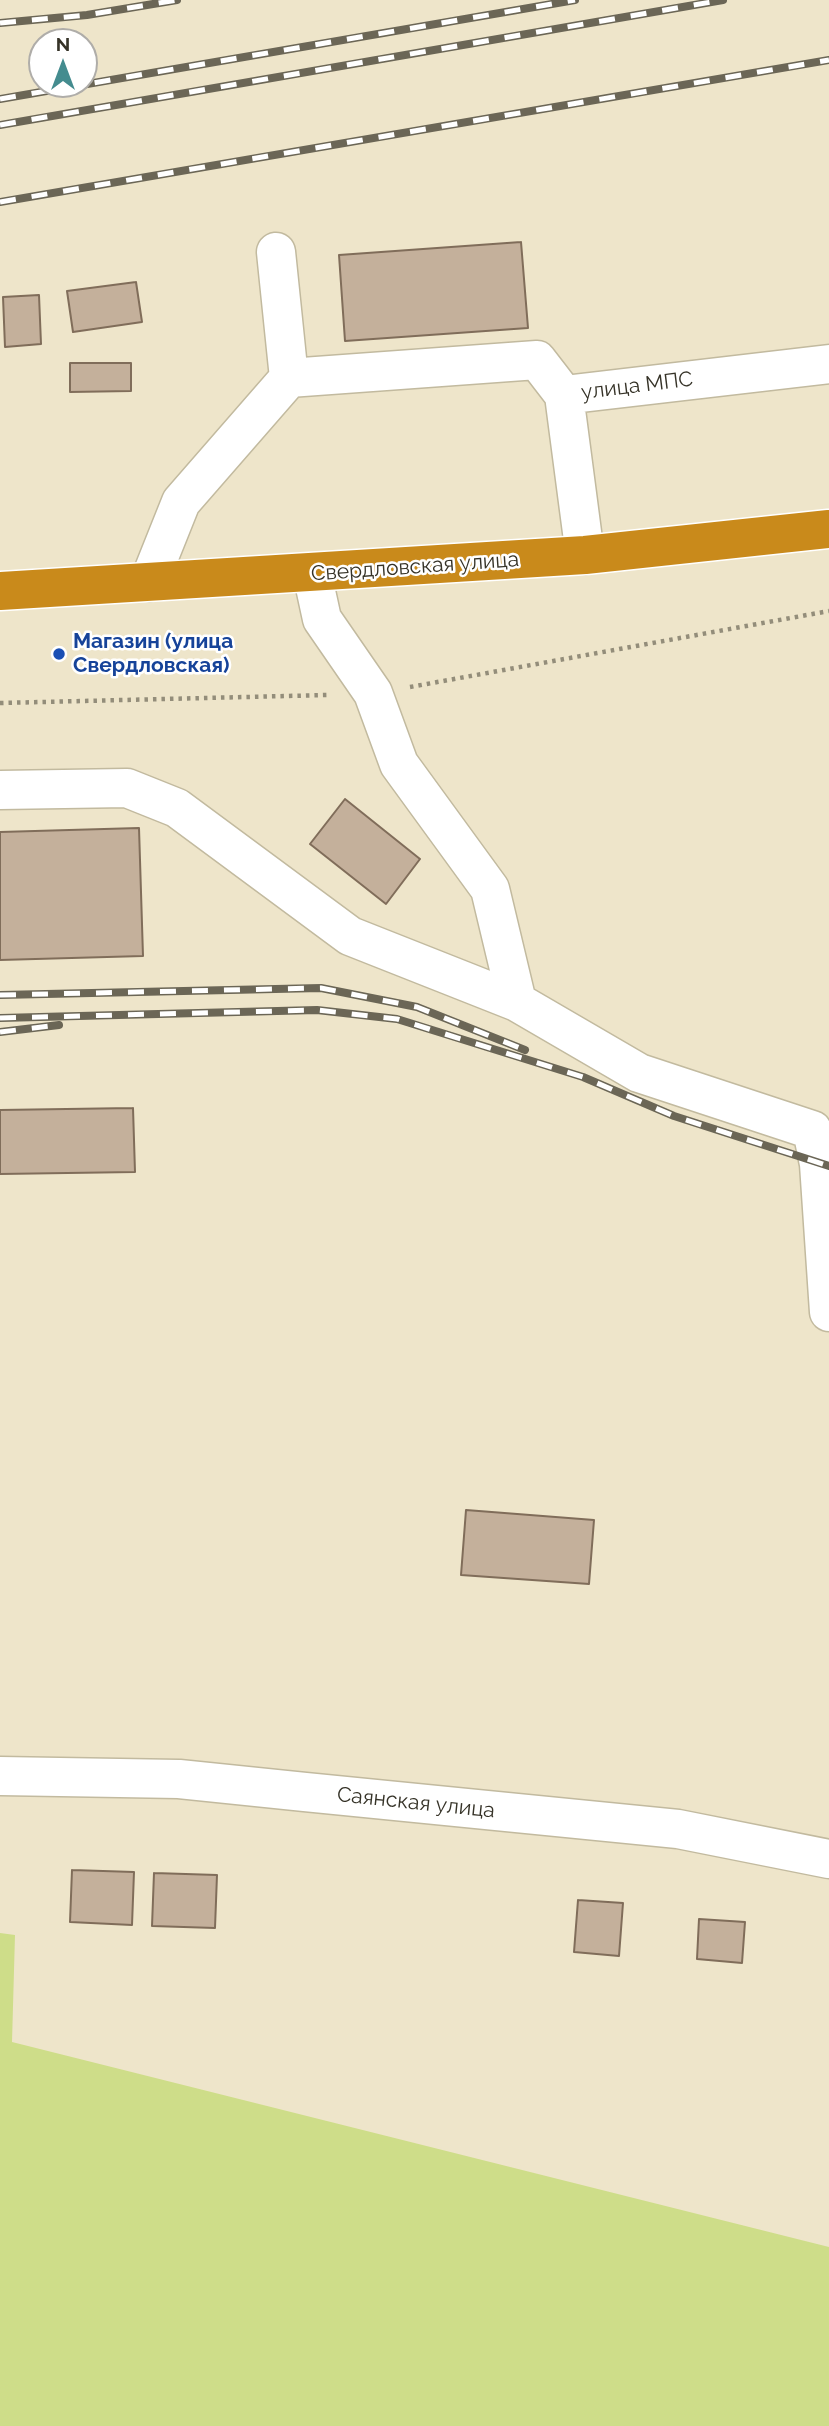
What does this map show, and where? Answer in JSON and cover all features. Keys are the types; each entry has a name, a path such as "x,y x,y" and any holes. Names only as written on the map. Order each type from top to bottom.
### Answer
{"highway":[{"name":"Свердловская улица","path":"0,592 585,555 829,528"}],"street":[{"path":"276,252 289,378"},
{"path":"149,582 181,502 289,378 537,360 564,395"},
{"name":"улица МПС","path":"585,555 564,395 829,364"},
{"path":"312,573 321,620 373,693 399,765 490,889 517,1002"},
{"path":"0,790 127,788 177,808 350,936 517,1002 639,1073 812,1130 819,1164 829,1312"},
{"name":"Саянская улица","path":"0,1776 179,1779 305,1791 678,1829 829,1859"}],"path":[{"path":"0,703 373,693 829,611"}],"green space":[{"path":"0,1933 15,1935 12,2042 829,2247 829,2426 0,2426"}],"building":[{"path":"521,242 528,328 345,341 339,255"},
{"path":"136,282 142,322 73,332 67,291"},
{"path":"39,295 41,344 5,347 3,297"},
{"path":"70,363 131,363 131,391 70,392"},
{"path":"345,799 420,859 386,904 310,844"},
{"path":"139,828 143,956 0,960 0,832"},
{"path":"133,1108 135,1172 0,1174 0,1110"},
{"path":"466,1510 594,1520 589,1584 461,1575"},
{"path":"72,1870 134,1872 132,1925 70,1922"},
{"path":"154,1873 217,1875 215,1928 152,1926"},
{"path":"578,1900 623,1903 619,1956 574,1952"},
{"path":"699,1919 745,1922 742,1963 697,1959"}],"railway":[{"path":"0,23 87,15 177,0"},
{"path":"0,99 575,0"},
{"path":"0,125 723,0"},
{"path":"0,202 829,60"},
{"path":"0,995 321,988 417,1007 525,1050"},
{"path":"0,1018 317,1010 397,1019 583,1077 674,1116 829,1166"},
{"path":"0,1032 59,1025"}],"place":[{"name":"Магазин (улица Свердловская)","path":"59,654"}]}
